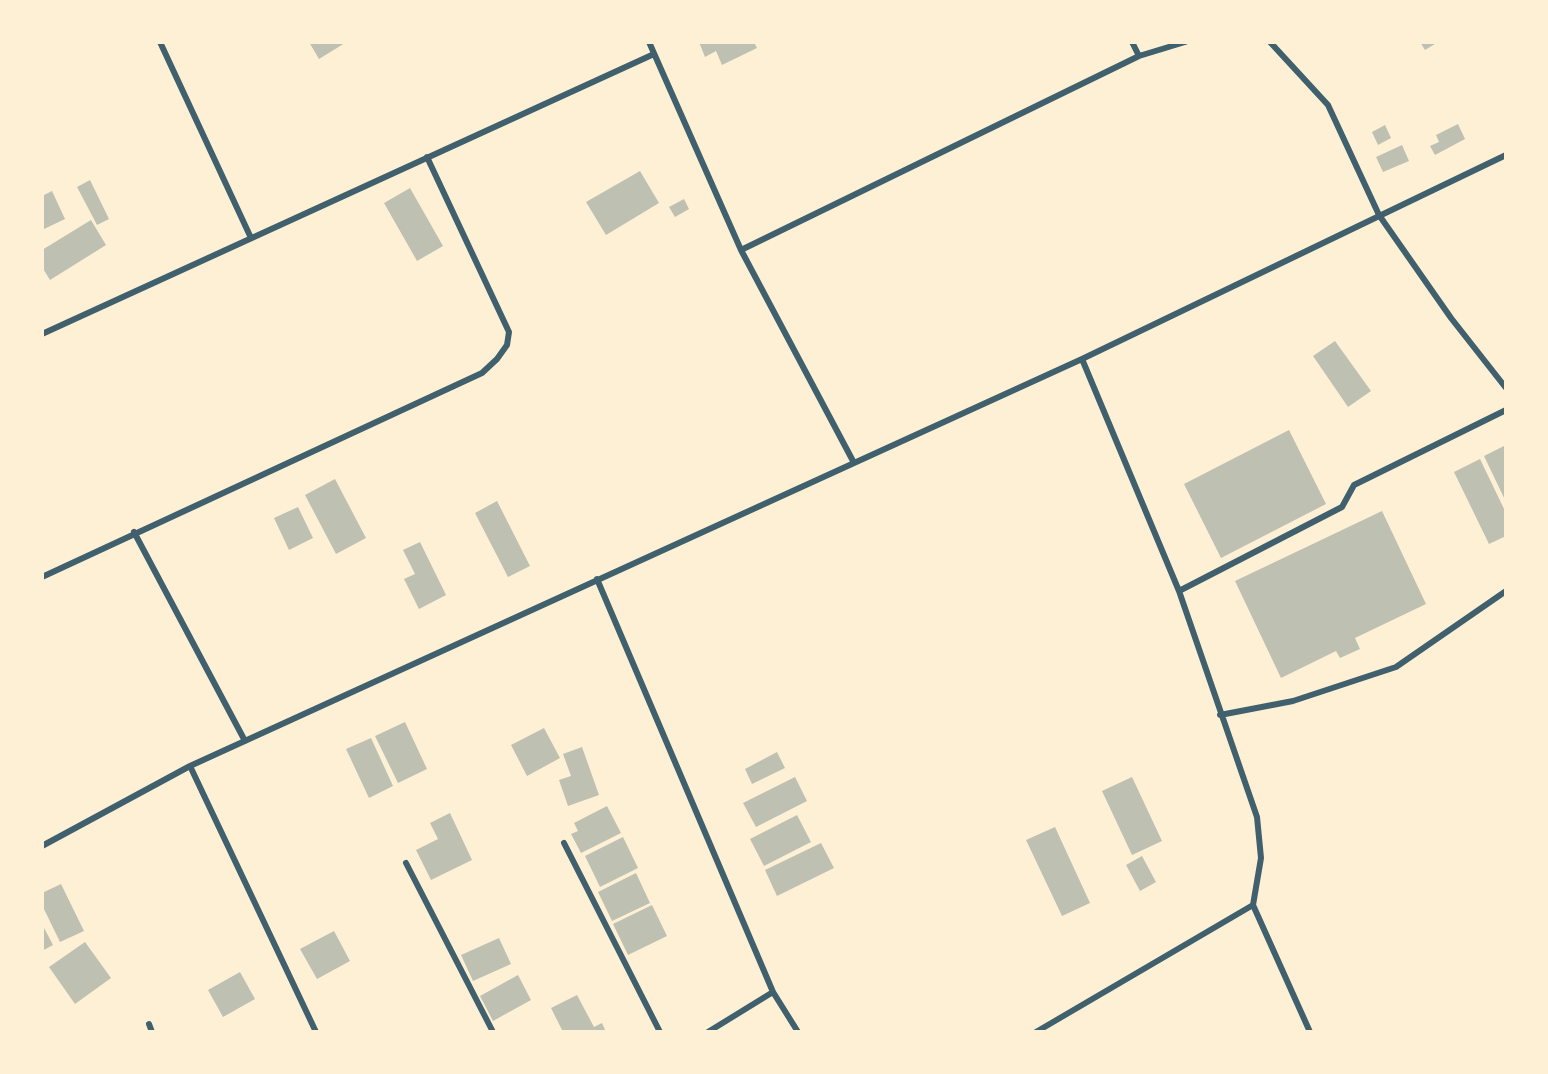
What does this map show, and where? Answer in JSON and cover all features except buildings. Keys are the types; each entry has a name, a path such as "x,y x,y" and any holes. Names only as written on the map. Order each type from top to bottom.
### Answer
{"street":[{"path":"160,42 251,238"},
{"path":"649,42 741,250 853,461"},
{"path":"1132,42 1139,56"},
{"path":"741,250 1139,56 1185,42"},
{"path":"1270,42 1328,105 1379,215 1450,318 1506,388"},
{"path":"42,334 654,54"},
{"path":"42,846 190,766 853,461 1082,359 1506,155"},
{"path":"42,577 134,532 482,373 497,359 507,345 509,332 426,157"},
{"path":"1082,359 1179,591 1257,817 1261,858 1253,905 1310,1032"},
{"path":"1179,591 1342,507 1354,485 1506,410"},
{"path":"134,532 245,741"},
{"path":"597,579 773,992 798,1032"},
{"path":"1220,715 1293,701 1396,667 1506,591"},
{"path":"190,766 316,1032"},
{"path":"564,843 660,1032"},
{"path":"405,863 493,1032"},
{"path":"1036,1032 1253,905"},
{"path":"708,1032 773,992"},
{"path":"149,1024 153,1032"}]}
